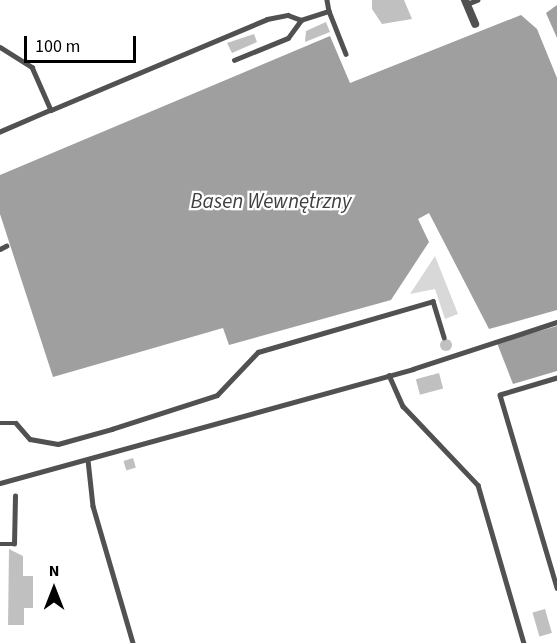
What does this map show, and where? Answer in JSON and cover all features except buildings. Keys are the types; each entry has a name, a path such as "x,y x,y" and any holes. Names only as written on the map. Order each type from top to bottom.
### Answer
{"street":[{"path":"466,2 475,24"}],"lane":[{"path":"327,0 346,54"},
{"path":"466,2 477,0"},
{"path":"234,60 288,38 301,20 329,11"},
{"path":"0,132 267,19 288,15 301,20"},
{"path":"0,47 32,67 51,110"},
{"path":"0,249 6,246"},
{"path":"0,423 16,423 30,439 58,444 112,429 218,395 258,352 433,301 444,337"},
{"path":"0,483 389,375 557,322"},
{"path":"389,375 403,406 478,485 524,643"},
{"path":"556,589 500,395 557,378"},
{"path":"88,460 93,506 133,643"},
{"path":"0,544 14,544 15,496"}],"shaded area":[{"path":"435,256 458,314 445,319 435,289 410,294"}],"water":[{"path":"557,5 557,38 546,13"},
{"name":"Basen Wewnętrzny","path":"521,15 537,29 557,78 557,310 489,329 429,213 418,219 429,242 391,300 229,345 223,328 53,377 0,214 0,175 330,36 350,83"},
{"path":"557,326 557,371 513,384 497,343"}]}
